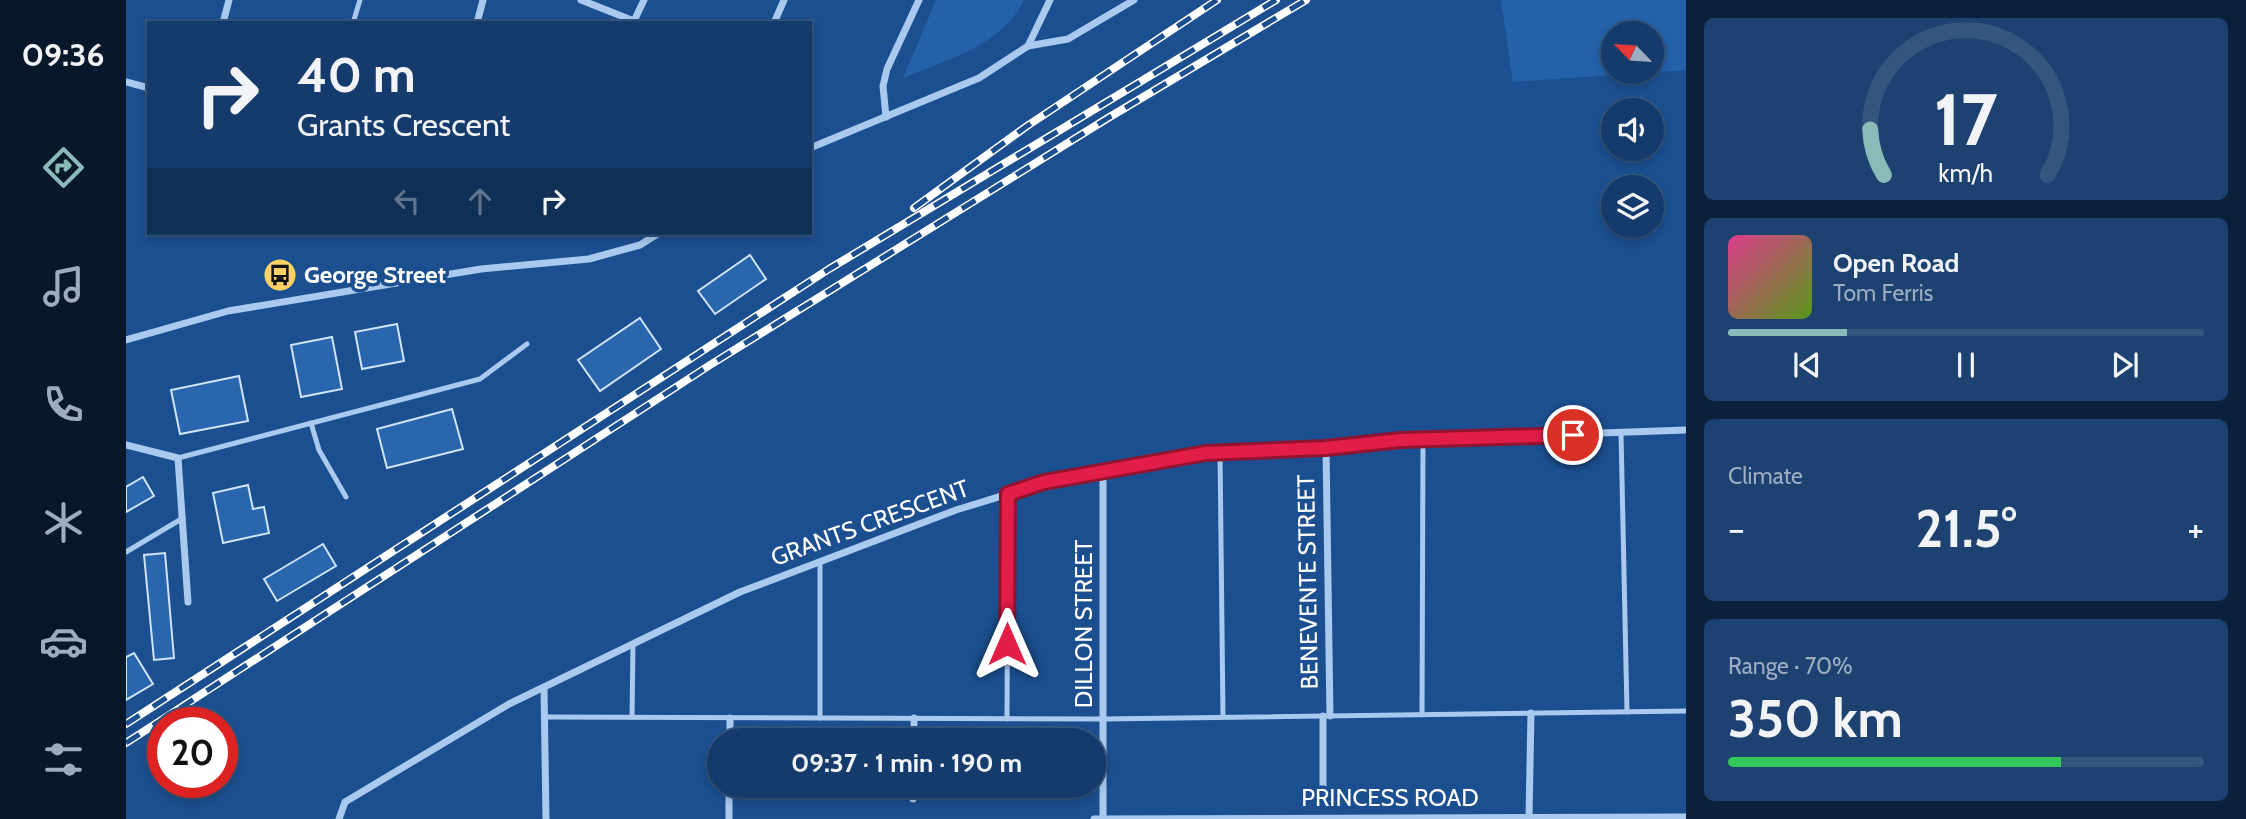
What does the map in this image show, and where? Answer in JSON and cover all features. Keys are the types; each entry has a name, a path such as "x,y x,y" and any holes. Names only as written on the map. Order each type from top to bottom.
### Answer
{"street":[{"path":"224,21 229,0"},
{"path":"478,21 483,0"},
{"path":"581,0 632,21"},
{"path":"634,21 644,0"},
{"path":"775,21 784,0"},
{"path":"886,117 883,86 887,69 919,0"},
{"path":"1028,46 1050,0"},
{"path":"812,147 979,78 1028,46 1068,39 1134,0"},
{"path":"126,82 147,87"},
{"path":"126,340 228,311 481,269 589,259 640,245 656,235"},
{"name":"GRANTS CRESCENT","path":"339,819 345,802 509,704 740,592 956,510 1044,482 1220,452 1325,448 1423,440 1686,430"},
{"path":"126,445 178,458 188,602"},
{"name":"BENEVENTE STREET","path":"1322,794 1326,716 1325,448"},
{"name":"DILLON STREET","path":"1103,472 1103,819"},
{"path":"544,688 546,819"},
{"path":"1529,817 1531,713"},
{"path":"730,718 730,728"},
{"path":"914,718 914,728"},
{"path":"729,798 729,819"},
{"name":"PRINCESS ROAD","path":"1094,819 1686,817"}],"lane":[{"path":"354,21 360,0"},
{"path":"178,458 480,379 527,344"},
{"path":"311,423 319,450 346,497"},
{"path":"1621,433 1627,712"},
{"path":"1422,715 1423,440"},
{"path":"1220,452 1223,718"},
{"path":"1007,719 1008,494"},
{"path":"126,552 183,518"},
{"path":"820,562 820,718"},
{"path":"632,717 634,644"},
{"path":"545,717 1104,719 1686,711"}],"shaded area":[{"path":"936,0 1024,0 1015,16 988,40 903,78"},
{"path":"1501,0 1686,0 1686,70 1664,72 1664,21 1601,21 1601,76 1513,82"}],"building":[{"path":"750,255 766,279 715,314 698,291"},
{"path":"640,318 661,349 600,391 578,360"},
{"path":"397,324 404,361 362,369 355,332"},
{"path":"332,337 342,389 301,397 291,345"},
{"path":"239,376 248,421 180,434 171,390"},
{"path":"452,409 463,449 387,468 377,429"},
{"path":"143,477 154,496 126,512 126,487"},
{"path":"248,485 253,509 264,507 269,533 223,543 213,493"},
{"path":"323,544 336,566 277,601 264,579"},
{"path":"165,553 174,658 154,660 144,555"},
{"path":"134,653 153,684 126,700 126,657"}],"railway":[{"path":"914,208 1027,126 1217,0"},
{"path":"126,724 829,269 1276,0"},
{"path":"126,743 710,365 1108,118 1306,0"}],"place":[{"name":"George Street","path":"280,275"}],"route":[{"path":"1007,644 1008,494 1044,482 1206,453 1325,448 1401,440 1573,435"}]}
